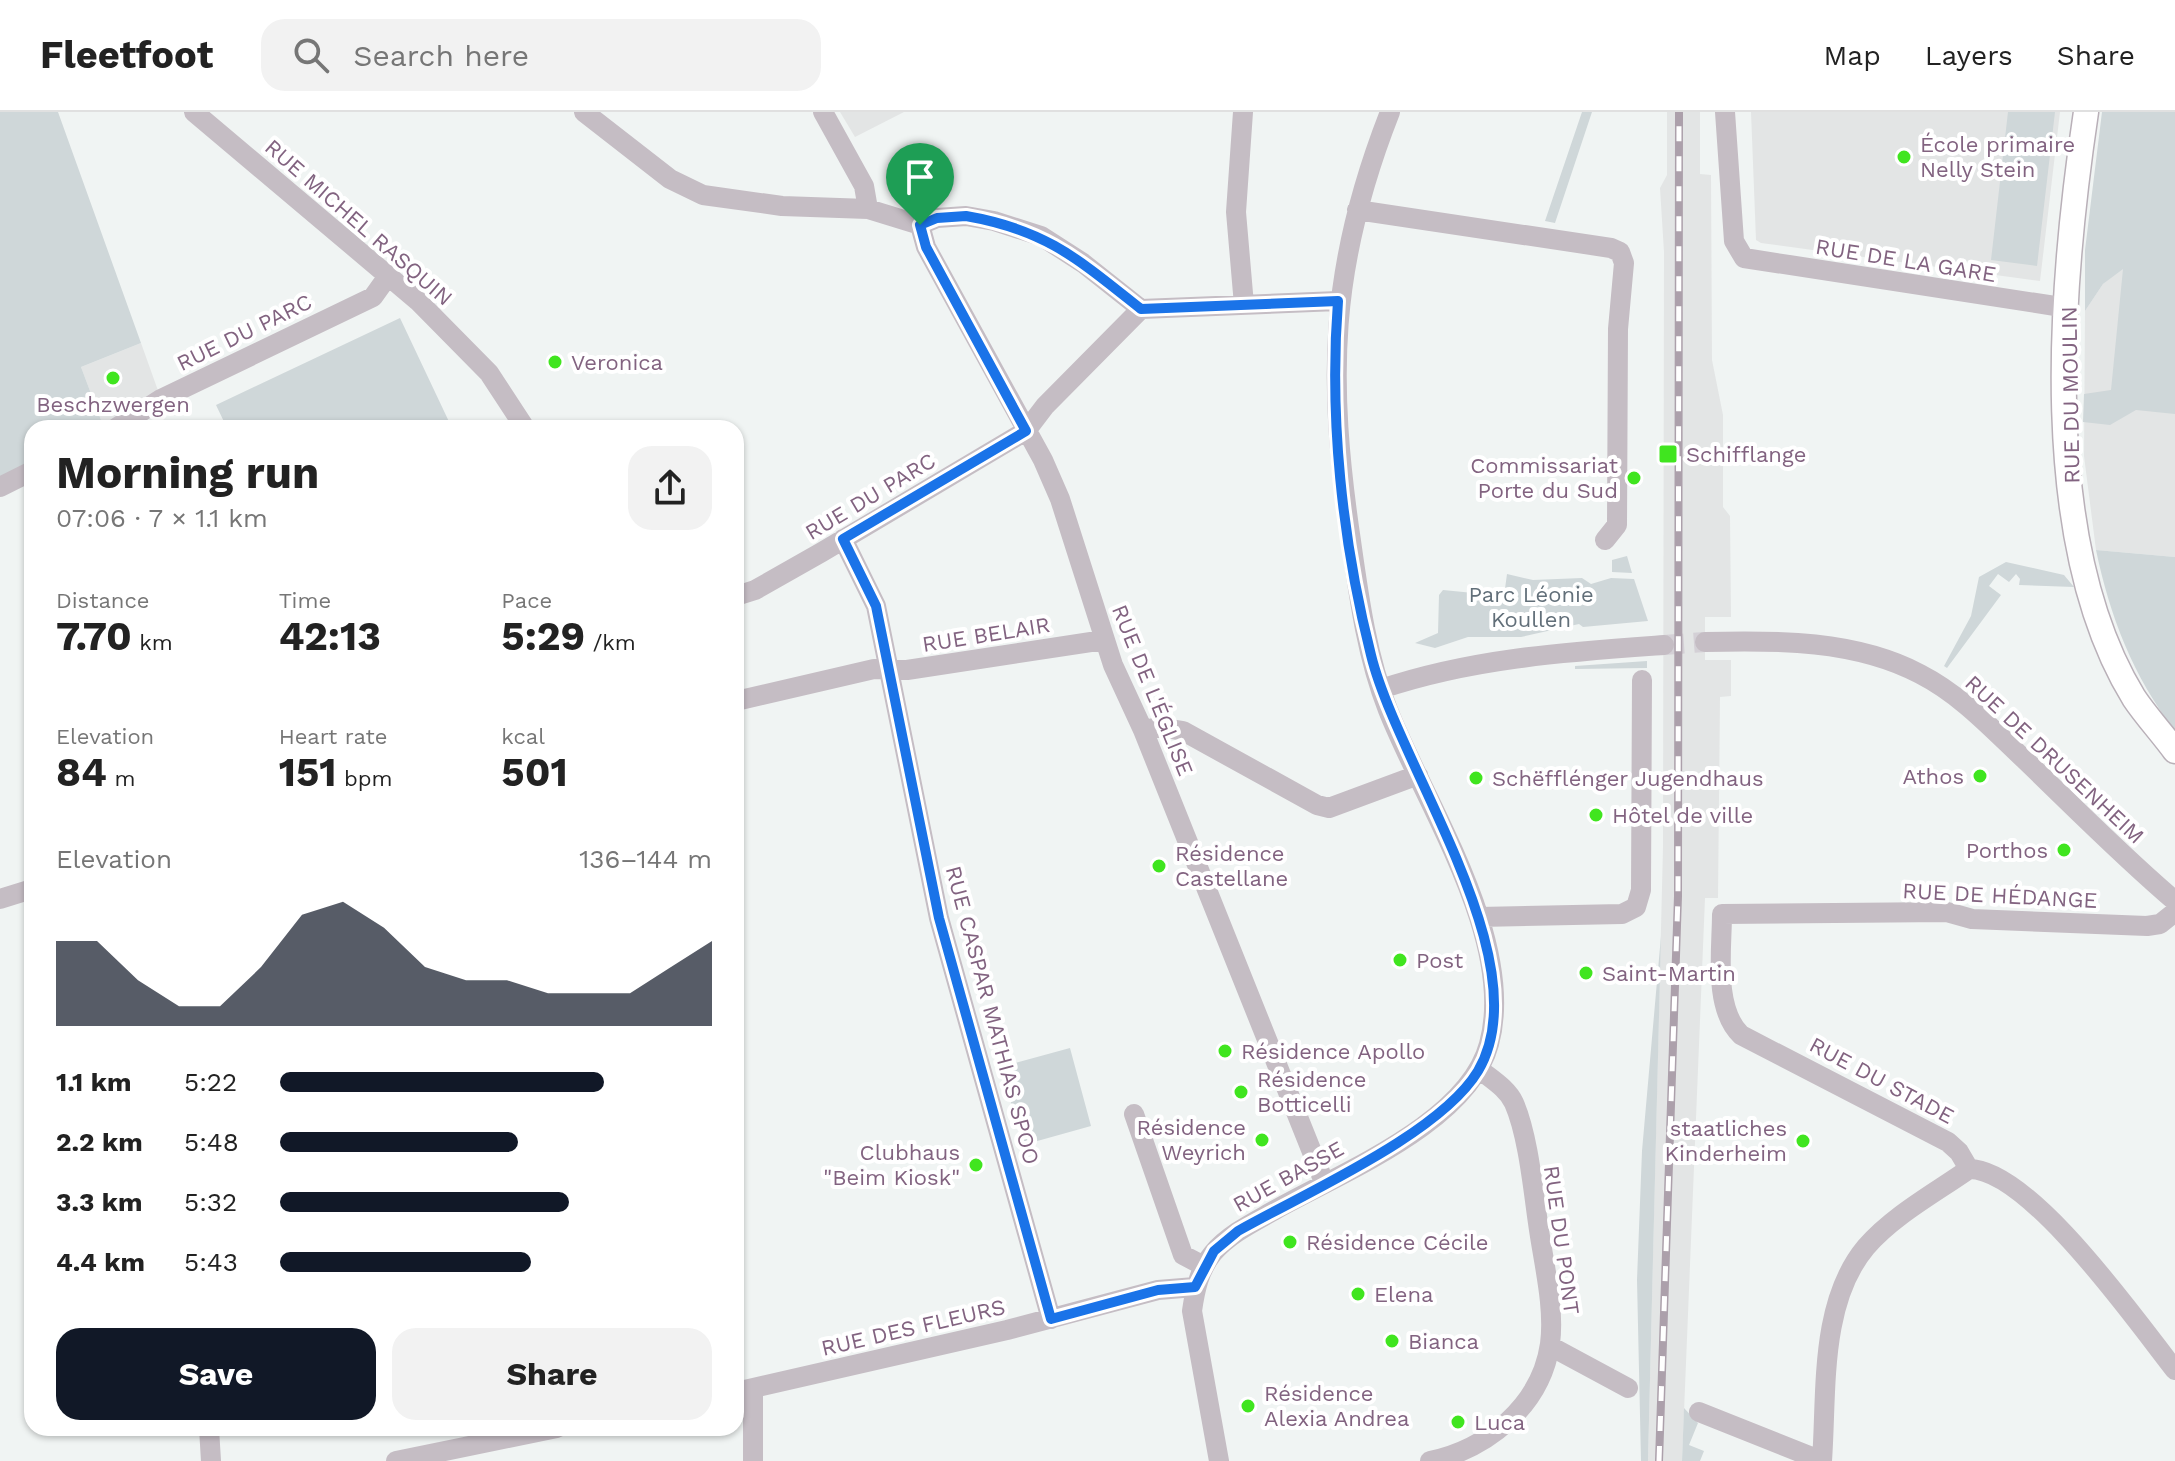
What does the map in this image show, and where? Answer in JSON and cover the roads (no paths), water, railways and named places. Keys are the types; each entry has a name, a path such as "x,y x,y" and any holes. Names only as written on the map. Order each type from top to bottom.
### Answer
{"main road":[{"name":"RUE DU MOULIN","path":"2086,112 2078,169 2068,308 2066,456 2080,553 2106,638 2134,697 2175,751"}],"street":[{"name":"RUE MICHEL RASQUIN","path":"194,112 418,301 489,373 520,420"},
{"path":"584,112 670,179 703,195 782,206 868,209 920,225 937,218 966,216 1041,236 1083,263 1141,309 1338,301"},
{"path":"823,112 864,186 868,209"},
{"path":"1243,112 1236,212 1244,305"},
{"path":"1390,112 1357,210 1338,301 1334,351 1338,446 1355,571 1381,689 1479,917 1490,956 1494,992 1489,1044 1479,1069"},
{"name":"RUE DE LA GARE","path":"1725,112 1732,226 1739,254 1755,262 2068,308"},
{"path":"1357,210 1611,248 1620,252 1624,263 1618,329 1617,525 1605,540"},
{"name":"RUE DE L'ÉGLISE","path":"920,225 926,247 1060,499 1104,640 1324,1182"},
{"name":"RUE DU PARC","path":"128,420 161,399 373,297 388,276"},
{"path":"1026,431 1045,406 1141,309"},
{"name":"RUE DU PARC","path":"744,593 755,590 1026,431"},
{"path":"0,487 24,475"},
{"name":"RUE CASPAR MATHIAS SPOO","path":"843,539 876,606 939,918 1051,1319"},
{"name":"RUE BELAIR","path":"744,699 890,667 907,670 1104,640"},
{"name":"RUE DE DRUSENHEIM","path":"1705,642 1774,642 1841,649 1875,656 1919,673 1968,706 2175,901"},
{"path":"1381,689 1458,666 1514,657 1664,645"},
{"path":"1479,917 1622,914 1636,907 1641,890 1642,680"},
{"path":"1143,730 1159,727 1183,731 1317,805 1329,808 1418,775"},
{"path":"0,899 24,892"},
{"name":"RUE DE HÉDANGE","path":"1722,914 1947,912 1972,919 2147,926 2160,924 2175,912"},
{"name":"RUE DU STADE","path":"1722,914 1725,997 1732,1026 1741,1035 1948,1142 1959,1152 1969,1169 1984,1169 1998,1176 2077,1246 2175,1370"},
{"name":"RUE BASSE","path":"1219,1461 1192,1311 1195,1287 1204,1266 1214,1251 1238,1231 1424,1125 1460,1096 1479,1069"},
{"name":"RUE DU PONT","path":"1479,1069 1504,1090 1517,1117 1533,1185 1551,1321 1550,1346 1628,1388"},
{"path":"1134,1114 1183,1255 1204,1266"},
{"path":"1699,1412 1822,1461 1832,1323 1849,1274 1865,1248 1889,1225 1969,1169"},
{"name":"RUE DES FLEURS","path":"744,1390 1051,1319 1158,1290 1195,1287"},
{"path":"1430,1461 1479,1444 1504,1426 1532,1390 1550,1346"},
{"path":"744,1390 753,1461"},
{"path":"209,1436 211,1461"},
{"path":"396,1461 518,1436"}],"tunnel":[{"path":"1664,645 1705,642"}],"railway":[{"path":"1659,1461 1678,896 1679,112"}],"place":[{"name":"École primaire Nelly Stein","path":"1904,157"},
{"name":"Veronica","path":"555,362"},
{"name":"Beschzwergen","path":"113,378"},
{"name":"Schifflange","path":"1668,454"},
{"name":"Commissariat Porte du Sud","path":"1634,478"},
{"name":"Athos","path":"1980,776"},
{"name":"Schëfflénger Jugendhaus","path":"1476,778"},
{"name":"Hôtel de ville","path":"1596,815"},
{"name":"Porthos","path":"2064,850"},
{"name":"Résidence Castellane","path":"1159,866"},
{"name":"Post","path":"1400,960"},
{"name":"Saint-Martin","path":"1586,973"},
{"name":"Résidence Apollo","path":"1225,1051"},
{"name":"Résidence Botticelli","path":"1241,1092"},
{"name":"Résidence Weyrich","path":"1262,1140"},
{"name":"staatliches Kinderheim","path":"1803,1141"},
{"name":"Clubhaus \"Beim Kiosk\"","path":"976,1165"},
{"name":"Résidence Cécile","path":"1290,1242"},
{"name":"Elena","path":"1358,1294"},
{"name":"Bianca","path":"1392,1341"},
{"name":"Résidence Alexia Andrea","path":"1248,1406"},
{"name":"Luca","path":"1458,1422"}],"park label":[{"name":"Parc Léonie Koullen","path":"1531,606"}]}
